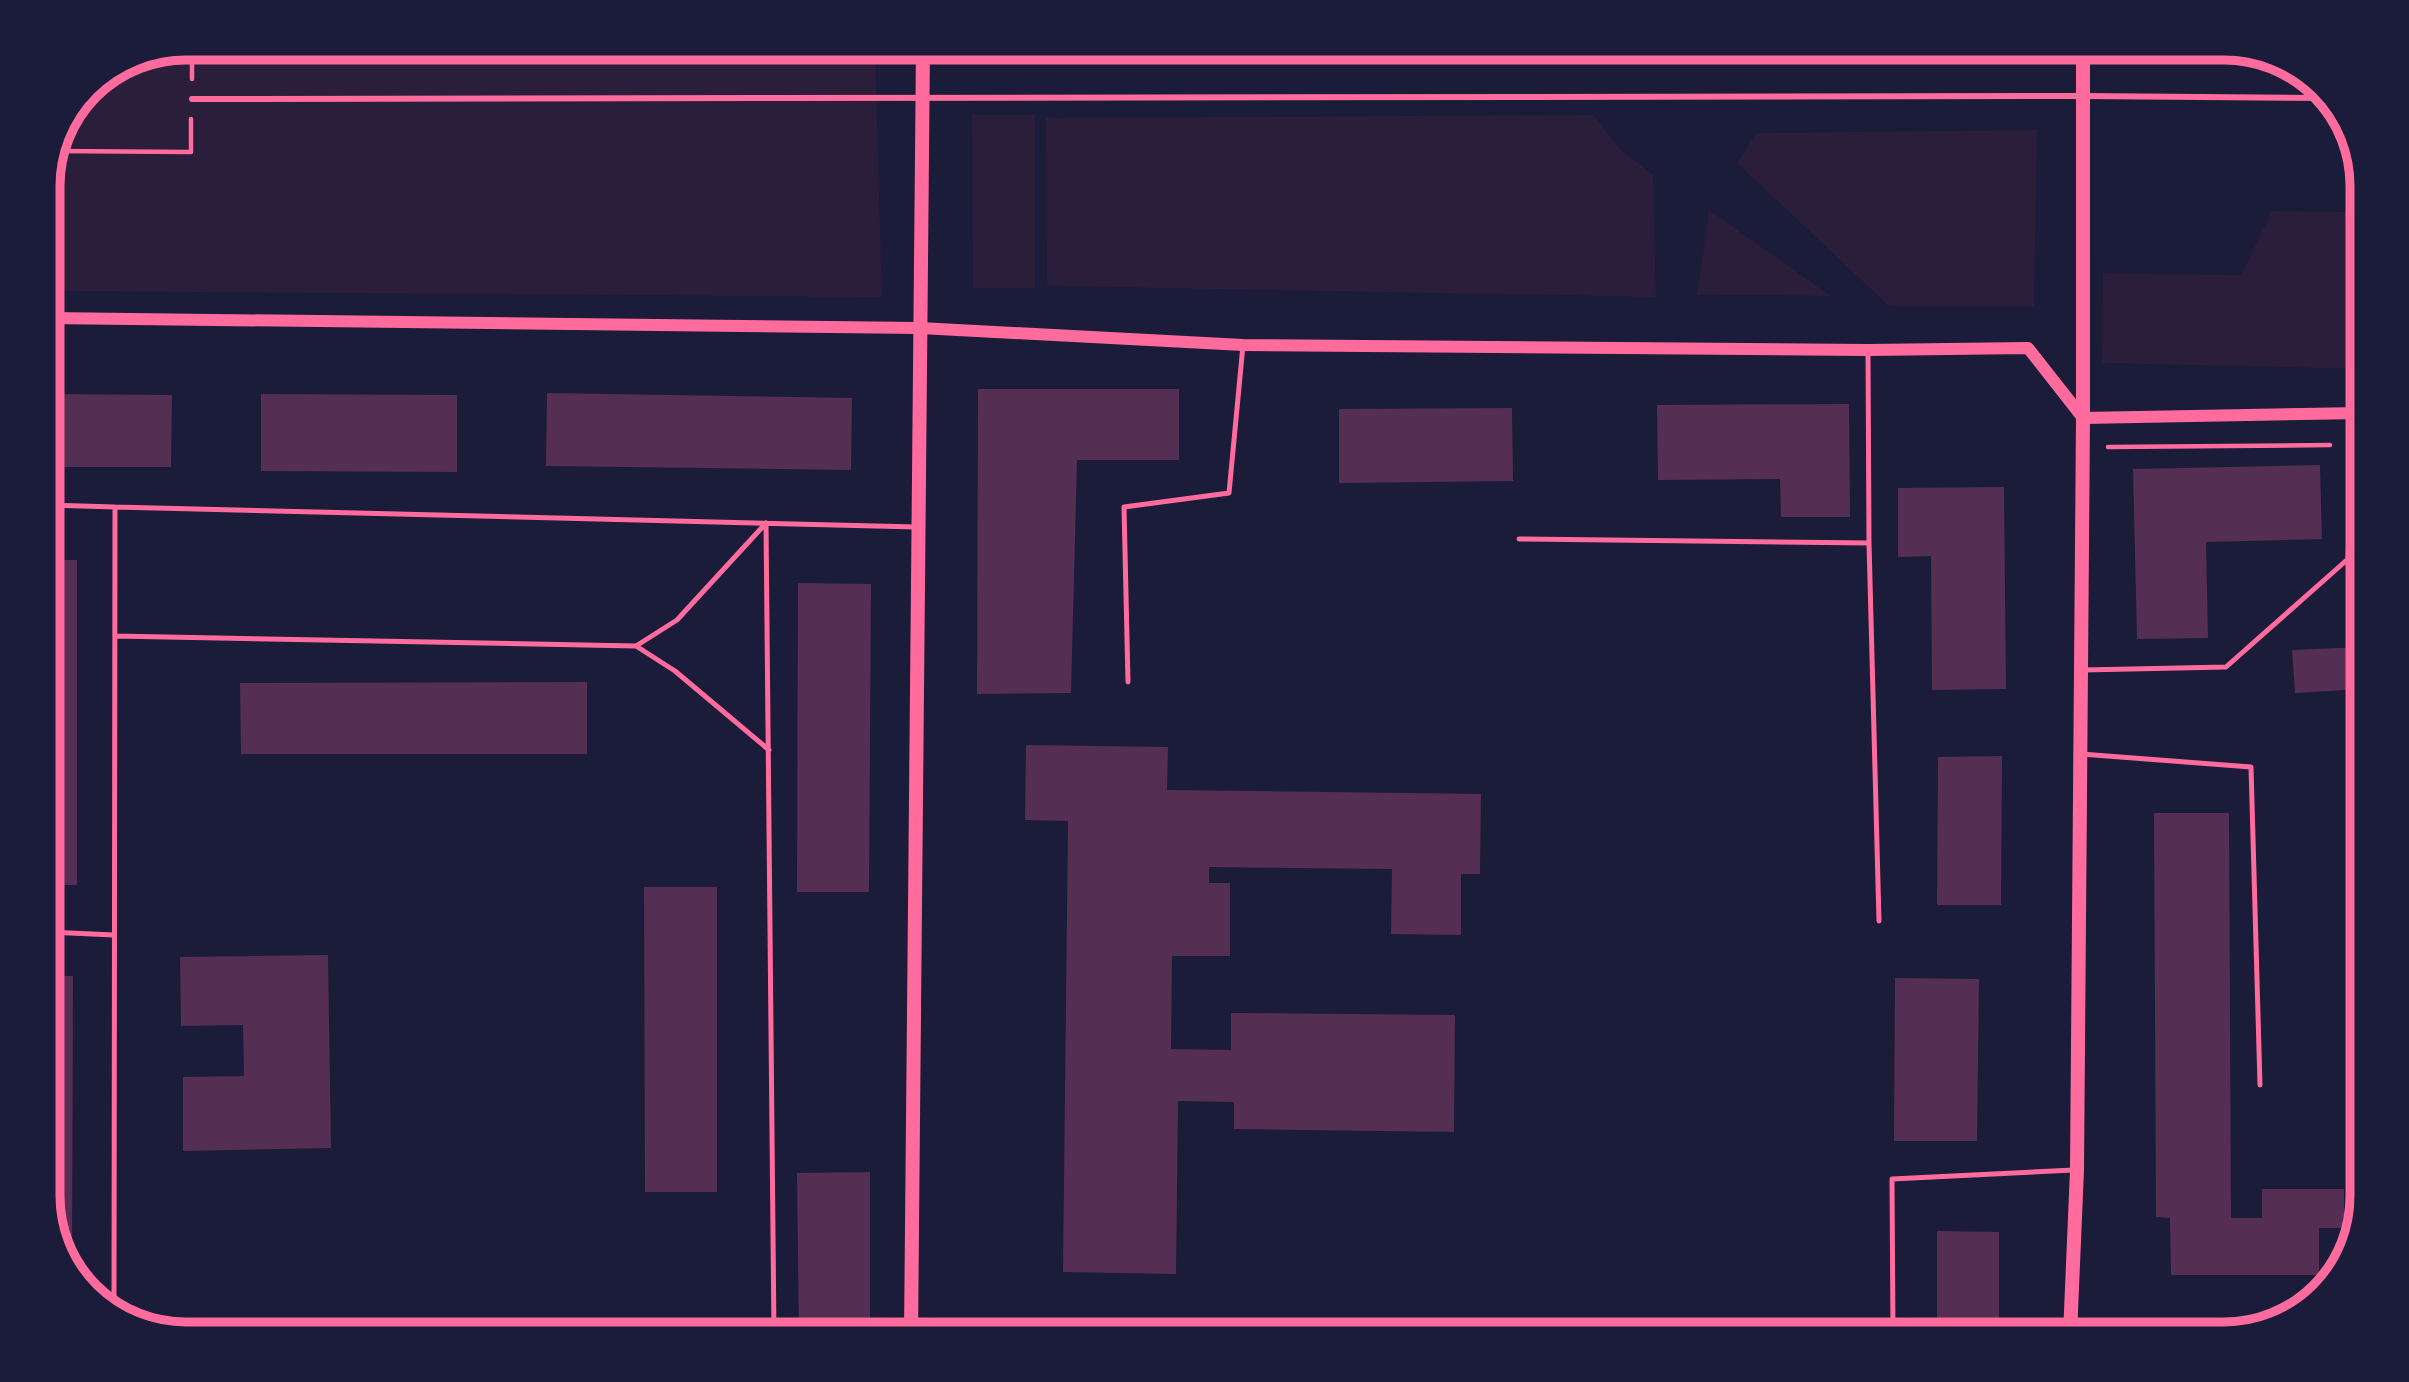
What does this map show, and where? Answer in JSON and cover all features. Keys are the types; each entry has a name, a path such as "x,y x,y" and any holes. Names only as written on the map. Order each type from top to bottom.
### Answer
{"main road":[{"path":"911,1322 923,60"},
{"path":"2071,1322 2077,1170 2083,60"}],"street":[{"path":"192,99 2314,98"},
{"path":"60,318 920,328 1243,345 1868,350 2028,348 2083,418 2349,413"}],"lane":[{"path":"1128,682 1124,507 1229,493 1243,345"},
{"path":"1868,350 1869,543 1879,921"},
{"path":"60,505 918,527"},
{"path":"114,1300 115,507"},
{"path":"636,646 677,620 766,523"},
{"path":"766,523 774,1322"},
{"path":"2081,670 2226,667 2348,559 2349,528"},
{"path":"1519,539 1869,543"},
{"path":"115,636 636,646 676,671 769,750"},
{"path":"2081,754 2251,767 2260,1085"},
{"path":"60,933 114,936"},
{"path":"1893,1322 1892,1179 2077,1170"}],"path":[{"path":"65,151 191,152 192,60"},
{"path":"2083,447 2349,445"}],"shaded area":[{"path":"875,60 882,297 60,291 62,161 76,123 96,96 123,76 161,62"},
{"path":"972,115 1035,115 1035,288 973,288"},
{"path":"1594,115 1619,148 1653,175 1656,297 1047,286 1046,118"},
{"path":"2037,130 2034,306 1889,306 1737,163 1757,133"},
{"path":"1709,210 1831,296 1697,295"},
{"path":"2272,211 2349,212 2349,369 2102,363 2103,273 2241,275"}],"building":[{"path":"978,389 1179,389 1179,460 1077,460 1071,693 977,694"},
{"path":"547,393 852,398 851,470 546,466"},
{"path":"60,394 172,395 171,467 60,467"},
{"path":"261,394 457,395 457,472 261,471"},
{"path":"1849,404 1850,517 1781,517 1780,479 1658,480 1657,405"},
{"path":"1512,408 1513,481 1339,483 1339,409"},
{"path":"2320,465 2322,539 2206,542 2208,638 2137,639 2133,469"},
{"path":"2004,487 2006,689 1932,690 1931,556 1898,557 1898,488"},
{"path":"60,560 77,560 77,885 60,885"},
{"path":"798,583 871,584 869,892 797,892"},
{"path":"2349,648 2350,690 2295,693 2292,650"},
{"path":"587,682 587,754 241,754 240,683"},
{"path":"1026,745 1168,747 1167,790 1481,794 1480,874 1461,874 1461,935 1391,934 1392,869 1209,867 1209,883 1230,883 1230,956 1172,956 1171,1049 1231,1050 1231,1013 1455,1015 1454,1132 1234,1129 1234,1102 1178,1101 1176,1274 1063,1272 1068,821 1025,820"},
{"path":"2002,756 2001,905 1937,905 1938,757"},
{"path":"2154,813 2229,813 2231,1218 2262,1218 2262,1189 2344,1189 2344,1228 2319,1228 2319,1275 2171,1275 2170,1218 2156,1217"},
{"path":"644,887 717,887 717,1192 645,1192"},
{"path":"328,955 331,1148 183,1151 183,1077 244,1076 243,1025 181,1026 180,957"},
{"path":"60,976 73,976 72,1250 66,1237 60,1204"},
{"path":"1895,978 1979,979 1977,1141 1894,1141"},
{"path":"870,1172 870,1322 799,1322 797,1173"},
{"path":"1937,1231 1999,1232 1999,1322 1937,1322"}]}
